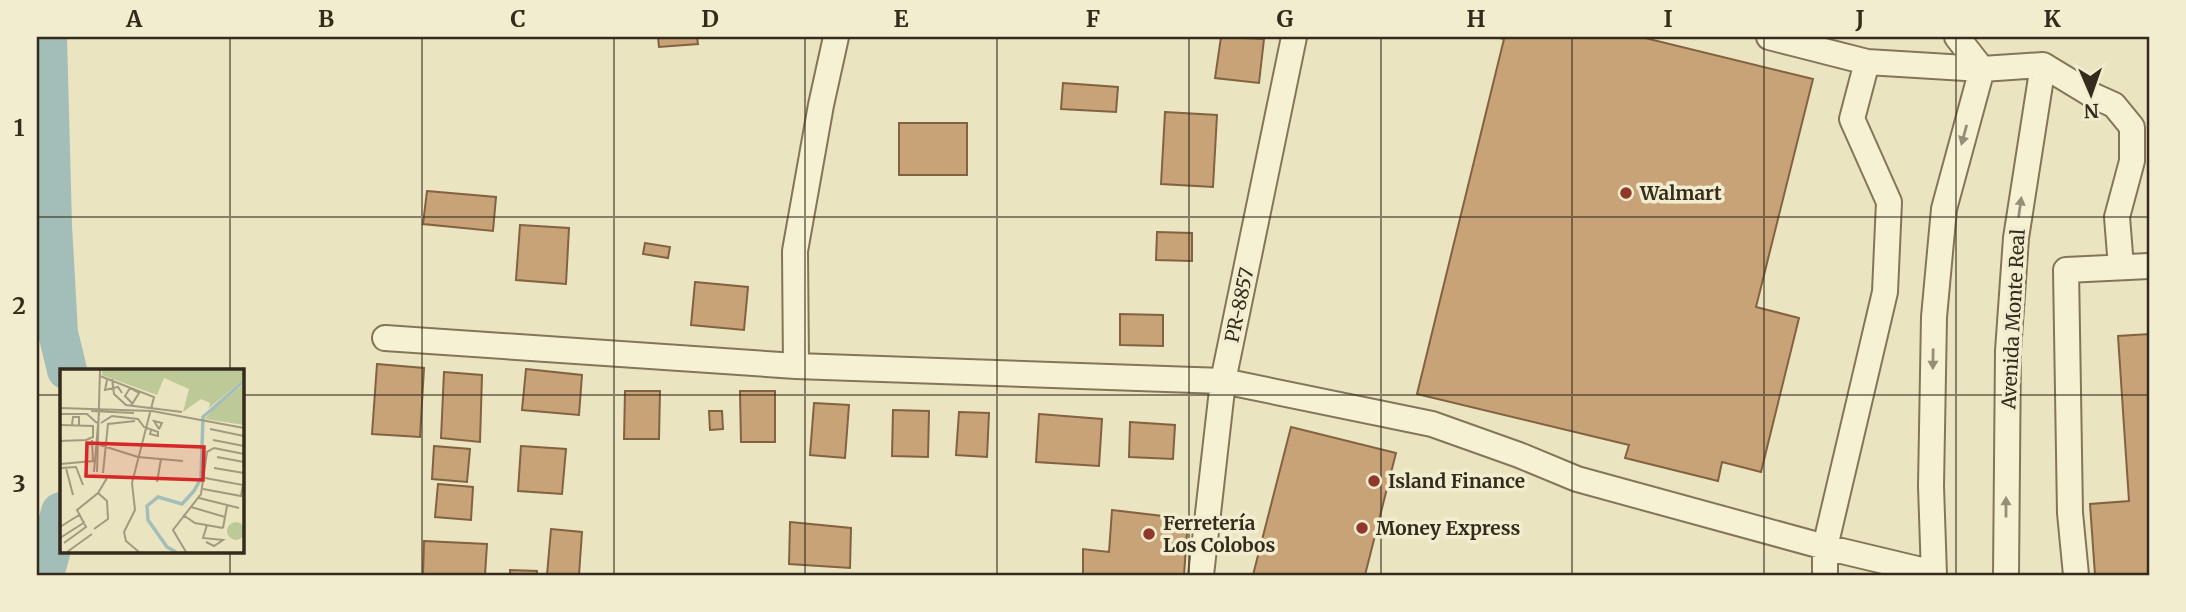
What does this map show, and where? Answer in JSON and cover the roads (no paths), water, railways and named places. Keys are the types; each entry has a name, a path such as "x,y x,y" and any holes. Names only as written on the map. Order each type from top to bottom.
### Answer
{"street":[{"path":"796,366 796,251 821,105 836,37"},
{"name":"PR-8857","path":"1201,575 1223,381 1294,37"},
{"path":"1769,37 1867,62 1982,69 2043,65 2114,105 2132,127 2132,161 2116,218 2121,267"},
{"path":"1957,37 1982,69"},
{"path":"1825,575 1825,547 1885,292 1889,202 1852,119 1867,62"},
{"name":"Avenida Monte Real","path":"2006,575 2008,351 2016,238 2043,65"},
{"path":"385,338 796,366 1223,381 1432,424 1577,479 1934,574 1931,486 1934,317 1941,236 1944,209 1982,69"},
{"path":"2076,575 2070,513 2066,270 2149,265"}],"waterway":[{"path":"47,37 58,333 67,369"},
{"path":"44,575 60,516"}],"place":[{"name":"Walmart","path":"1626,193"},
{"name":"Island Finance","path":"1374,481"},
{"name":"Money Express","path":"1362,528"},
{"name":"Ferretería Los Colobos","path":"1149,534"}]}
